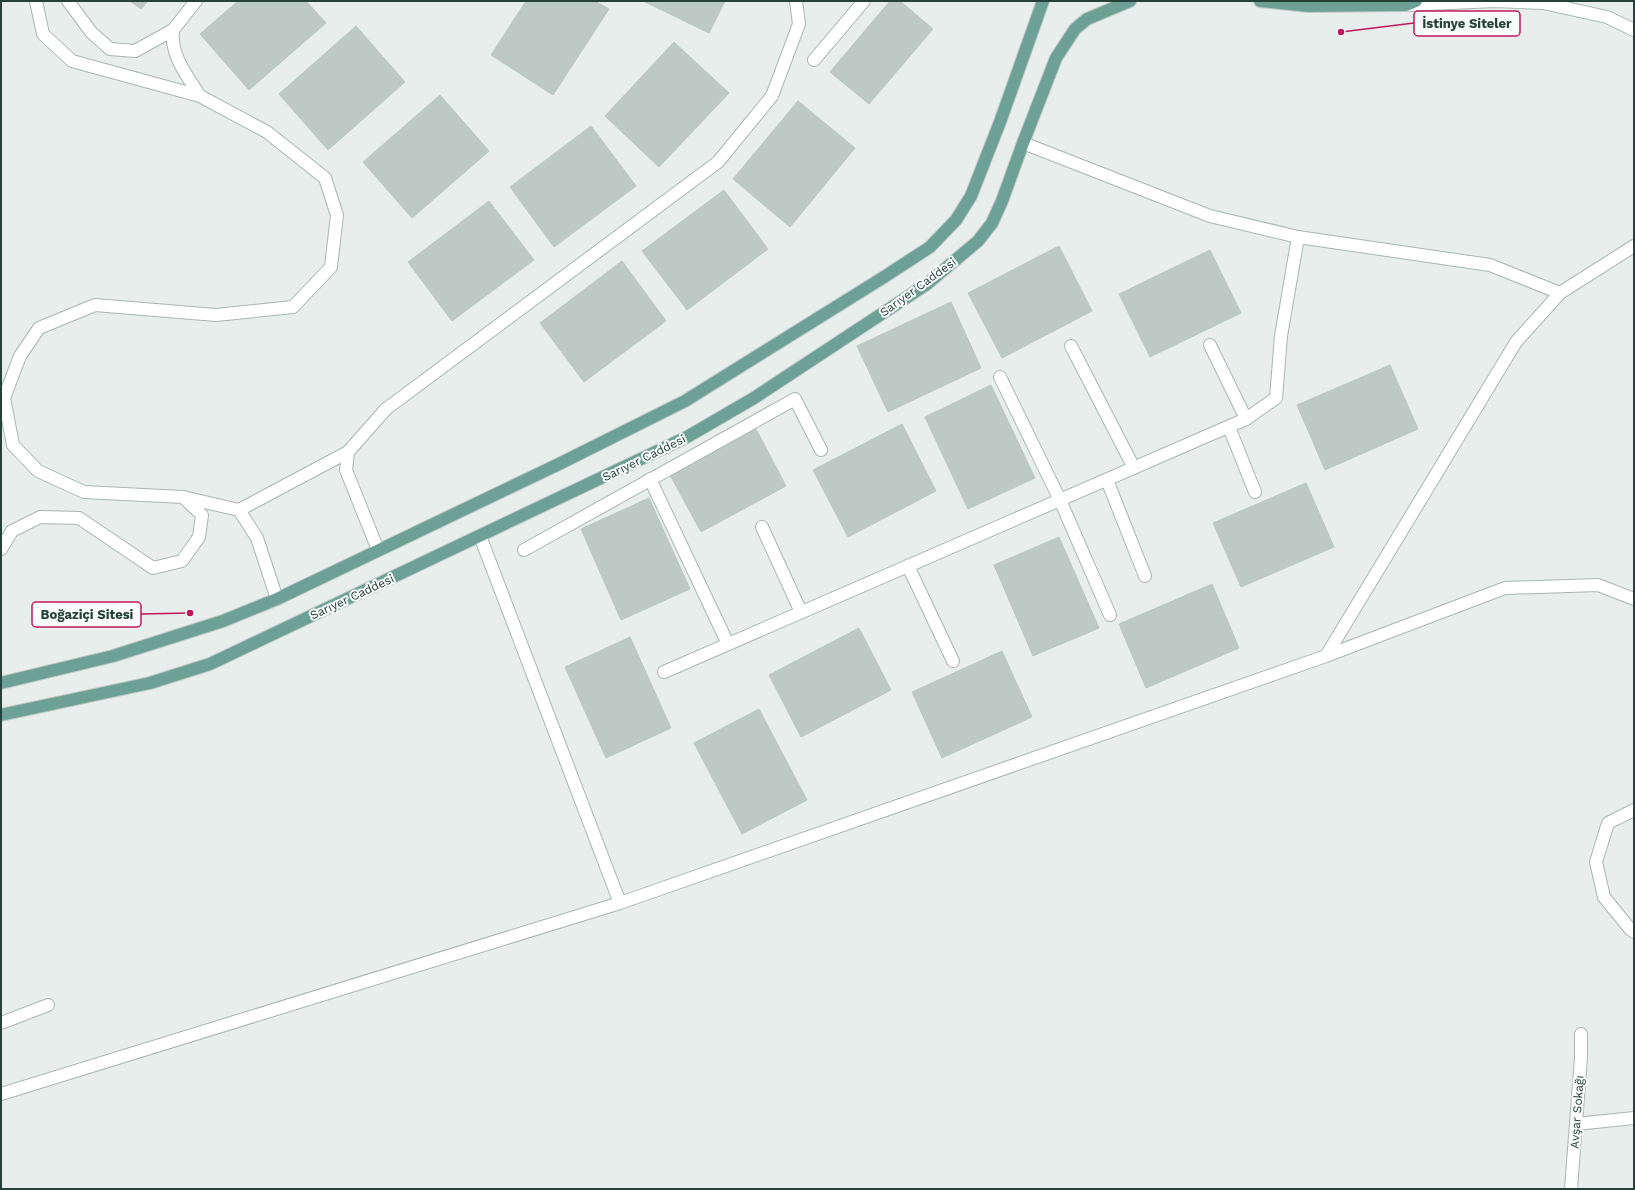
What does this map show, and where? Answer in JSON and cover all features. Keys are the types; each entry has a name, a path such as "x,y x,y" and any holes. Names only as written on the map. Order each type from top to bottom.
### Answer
{"main road":[{"path":"1,683 112,656 223,621 277,599 561,464 685,402 930,247 956,220 971,196 1000,122 1043,1"},
{"name":"Sarıyer Caddesi","path":"1,714 150,683 210,664 688,437 754,398 927,284 978,241 992,223 1002,201 1056,58 1075,29 1087,19 1130,1"},
{"path":"1260,1 1308,6 1411,3"},
{"path":"1289,1 1308,6"}],"street":[{"path":"36,1 43,34 72,61 200,96 267,132 325,178 337,215 331,267 293,307 216,315 95,305 39,328 20,356 4,398 13,445 38,471 84,492 183,497 238,510 348,452 386,409 718,162 772,96 799,24 796,1"},
{"path":"68,1 91,32 110,49 135,51 173,30 196,1"},
{"path":"814,60 864,1"},
{"path":"1411,3 1495,1 1544,2 1607,17 1634,30"},
{"path":"173,30 172,42 181,66 200,96"},
{"path":"1023,143 1210,216 1298,238 1490,265 1560,293"},
{"path":"664,672 1246,419 1276,398 1281,336 1298,238"},
{"path":"1326,656 1516,342 1560,293 1634,246"},
{"path":"1210,345 1246,419"},
{"path":"1071,346 1134,468"},
{"path":"1000,377 1060,500 1110,615"},
{"path":"524,550 795,399 821,450"},
{"path":"1229,427 1255,492"},
{"path":"348,452 346,470 378,550"},
{"path":"650,479 728,644"},
{"path":"1107,480 1145,576"},
{"path":"1,549 12,531 40,517 79,518 153,568 182,561 199,537 202,515 183,497"},
{"path":"238,510 257,538 277,599"},
{"path":"762,527 802,612"},
{"path":"480,536 620,903"},
{"path":"908,566 953,661"},
{"path":"1,1094 620,903 1326,656 1505,588 1598,586 1634,599"},
{"path":"1634,810 1608,823 1596,862 1604,897 1634,932"},
{"path":"1,1023 48,1005"},
{"name":"Avşar Sokağı","path":"1571,1189 1581,1034"},
{"path":"1576,1124 1634,1118"}],"building":[{"path":"130,1 148,1 141,9"},
{"path":"238,1 306,1 326,23 249,90 200,34"},
{"path":"526,1 595,1 609,9 553,95 491,55"},
{"path":"643,1 725,1 709,33"},
{"path":"890,1 900,1 933,29 869,104 830,72"},
{"path":"356,26 405,82 328,150 279,94"},
{"path":"674,42 729,93 659,167 605,116"},
{"path":"440,95 489,151 412,218 363,162"},
{"path":"798,101 855,148 790,227 733,179"},
{"path":"591,126 636,186 554,247 510,187"},
{"path":"724,190 768,249 687,310 642,251"},
{"path":"489,201 534,260 452,321 408,262"},
{"path":"1059,246 1092,311 1002,358 968,293"},
{"path":"1210,250 1241,313 1150,357 1119,294"},
{"path":"622,261 666,321 584,382 540,323"},
{"path":"951,302 981,368 888,412 857,346"},
{"path":"1390,365 1418,429 1325,470 1297,405"},
{"path":"991,385 1035,478 968,509 925,417"},
{"path":"902,424 936,491 848,537 813,470"},
{"path":"756,429 786,486 701,532 670,475"},
{"path":"1306,483 1334,547 1241,587 1213,523"},
{"path":"649,498 690,589 621,620 581,529"},
{"path":"1059,537 1099,628 1033,656 994,565"},
{"path":"1212,584 1239,648 1146,688 1119,624"},
{"path":"859,628 891,690 801,737 769,675"},
{"path":"630,637 671,728 606,758 565,667"},
{"path":"1002,651 1032,717 942,758 912,692"},
{"path":"759,709 807,800 742,834 694,743"}],"place":[{"name":"İstinye Siteler","path":"1341,32"},
{"name":"Boğaziçi Sitesi","path":"190,613"}]}
